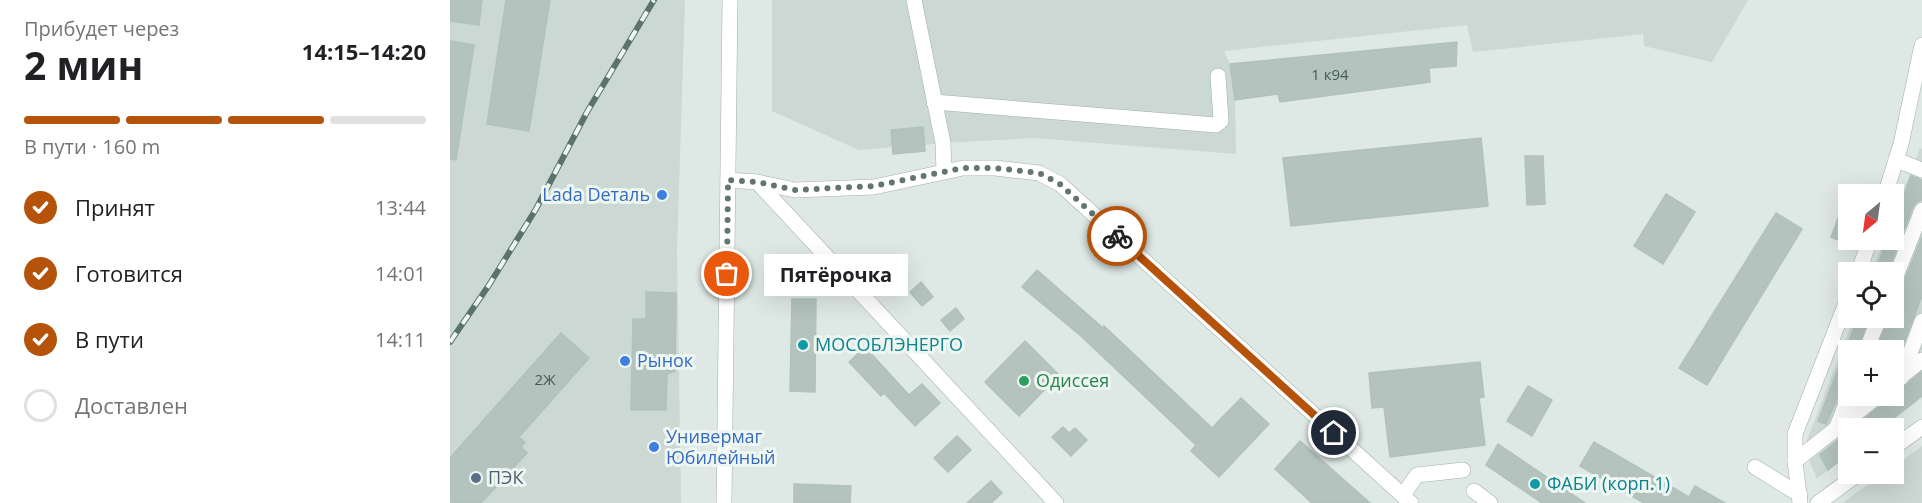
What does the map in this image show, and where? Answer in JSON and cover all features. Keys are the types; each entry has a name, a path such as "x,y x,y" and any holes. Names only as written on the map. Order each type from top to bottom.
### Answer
{"street":[{"path":"724,503 730,0"},
{"path":"914,0 943,143 944,172"},
{"path":"1888,184 1922,45"},
{"path":"934,102 1216,126 1221,121 1218,76"},
{"path":"1896,160 1922,170"},
{"path":"728,180 757,182 795,190 874,186 963,168 995,168 1039,173 1060,184 1407,499 1417,475 1463,470"},
{"path":"757,182 1056,503"},
{"path":"1902,262 1922,210"},
{"path":"1904,364 1922,321"},
{"path":"1800,499 1795,434 1838,324"},
{"path":"1904,375 1922,360"},
{"path":"1835,431 1845,406"},
{"path":"1796,461 1866,406"},
{"path":"1904,440 1922,427"},
{"path":"1755,467 1800,499"},
{"path":"1818,503 1844,484"},
{"path":"1474,490 1490,503"}],"shaded area":[{"path":"450,0 685,0 677,250 681,503 450,503"},
{"path":"772,0 1748,0 1712,62 1644,46 1643,34 1473,52 1467,25 1224,51 1230,64 1235,100 1236,154 1034,138 925,145 925,151 893,154 892,147 859,150 772,111"},
{"path":"1920,148 1922,149 1922,396 1894,418 1838,418 1838,462 1817,479 1804,448 1838,360 1838,406 1904,406 1904,340 1846,340 1850,328 1904,328 1904,262 1875,262 1880,250 1904,250 1904,189"},
{"path":"1922,446 1922,503 1842,503 1869,484 1904,484 1904,459"}],"building":[{"path":"450,0 482,0 479,25 450,21"},
{"path":"506,0 550,0 529,131 487,124"},
{"path":"450,41 474,45 456,160 450,159"},
{"path":"1457,42 1456,66 1429,68 1430,82 1280,102 1278,94 1235,100 1230,64"},
{"path":"923,127 925,151 893,154 891,130"},
{"path":"1481,138 1488,206 1291,226 1283,158"},
{"path":"1525,156 1543,156 1545,204 1527,205"},
{"path":"1911,176 1922,180 1922,200 1913,206 1904,229 1904,195"},
{"path":"1666,194 1695,212 1663,264 1634,246"},
{"path":"1776,213 1802,229 1707,385 1679,368"},
{"path":"1838,219 1838,240 1831,237"},
{"path":"1922,237 1922,296 1904,342 1904,340 1880,340 1885,328 1904,328 1904,282"},
{"path":"1883,250 1896,250 1891,262 1879,262"},
{"path":"1037,270 1103,328 1104,326 1212,428 1241,398 1269,424 1219,477 1191,451 1196,445 1081,336 1022,287"},
{"path":"921,282 933,297 922,306 910,292"},
{"path":"646,292 676,293 675,371 667,374 666,410 631,410 633,319 646,319"},
{"name":"МОСОБЛЭНЕРГО","path":"792,299 816,299 815,392 790,391"},
{"path":"956,308 964,319 950,331 941,320"},
{"path":"1854,328 1865,328 1860,340 1849,340"},
{"path":"561,333 589,358 519,437 525,442 521,447 527,453 481,503 450,503 450,458"},
{"path":"1025,341 1059,375 1019,416 985,382"},
{"path":"865,347 909,395 922,384 940,403 915,426 884,393 881,396 849,362"},
{"path":"1480,362 1484,397 1479,398 1485,445 1390,457 1384,407 1372,408 1369,373"},
{"path":"1838,370 1838,397 1826,424 1818,421"},
{"path":"1922,372 1922,396 1894,418 1866,418 1880,406 1904,406 1904,387"},
{"path":"1528,386 1552,400 1532,436 1507,421"},
{"path":"1063,427 1069,433 1075,428 1087,440 1071,456 1052,437"},
{"path":"957,436 971,450 948,472 934,458"},
{"path":"1838,440 1838,462 1828,470 1820,455"},
{"path":"1300,441 1370,503 1312,503 1275,469"},
{"path":"1594,442 1689,497 1695,486 1725,503 1644,503 1580,466"},
{"name":"ФАБИ (корп.1)","path":"1498,444 1585,503 1542,503 1486,465"},
{"path":"991,481 1002,493 991,503 967,503"},
{"path":"794,484 851,486 850,503 794,503"}],"railway":[{"path":"450,342 536,209 587,112 654,0"}],"way so far":[{"path":"727,274 728,180 757,182 795,190 874,186 963,168 995,168 1039,173 1060,184 1117,236"}],"place":[{"name":"Lada Dеталь","path":"662,195"},
{"name":"Пятёрочка","path":"727,274"},
{"name":"МОСОБЛЭНЕРГО","path":"803,345"},
{"name":"Рынок","path":"625,361"},
{"name":"Одиссея","path":"1024,381"},
{"name":"Универмаг Юбилейный","path":"654,447"},
{"name":"ПЭК","path":"476,478"},
{"name":"ФАБИ (корп.1)","path":"1535,484"}],"route":[{"path":"1117,236 1334,433"}]}
